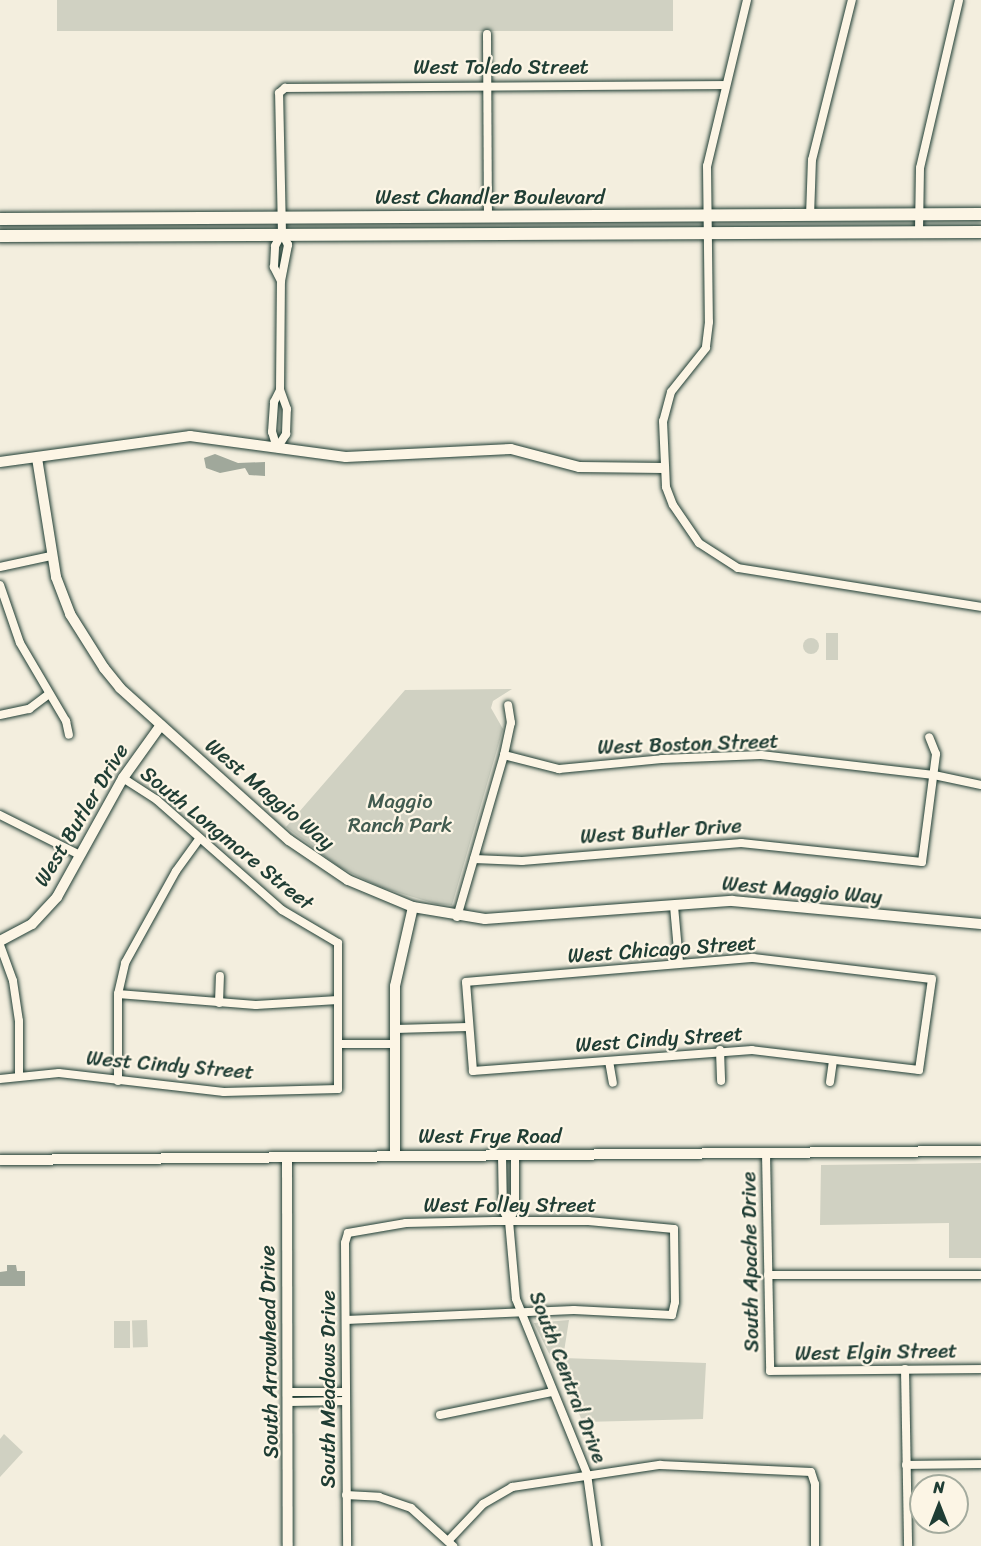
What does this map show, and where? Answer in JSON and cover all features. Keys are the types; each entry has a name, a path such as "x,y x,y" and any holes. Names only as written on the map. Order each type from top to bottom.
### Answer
{"main road":[{"name":"West Chandler Boulevard","path":"0,219 282,226 708,225 810,216 981,214"},
{"name":"West Chandler Boulevard","path":"0,236 488,217 981,232"}],"street":[{"path":"747,0 707,166 709,322 706,348 668,399 663,421 664,468 673,505 690,533 715,556 738,568 981,607"},
{"path":"810,216 812,160 852,0"},
{"path":"919,231 920,168 959,0"},
{"path":"487,34 488,217"},
{"name":"West Toledo Street","path":"282,226 279,93 293,86 726,85"},
{"path":"281,281 274,267 275,246 282,226"},
{"path":"277,448 286,434 287,409 280,390 281,281 288,245 282,226"},
{"path":"277,448 272,432 274,402 280,390"},
{"path":"0,462 178,436 355,458 511,449 579,467 664,468"},
{"name":"West Maggio Way","path":"37,458 51,556 70,614 89,648 120,688 161,725 320,863 348,880 413,907 457,917 520,920 674,906 763,902 981,924"},
{"path":"0,567 51,556"},
{"path":"0,585 4,613 66,721 69,735"},
{"path":"0,715 29,709 50,694"},
{"path":"457,917 504,755 511,723 508,705"},
{"name":"West Butler Drive","path":"0,943 32,924 57,897 123,778 161,725"},
{"path":"929,737 936,754 934,775"},
{"name":"West Boston Street","path":"504,755 559,769 662,759 761,756 934,775 981,785"},
{"name":"West Butler Drive","path":"474,859 522,861 741,843 922,862 934,775"},
{"name":"South Longmore Street","path":"123,778 157,800 282,910 338,943 338,1089"},
{"path":"0,815 80,855"},
{"path":"118,1081 118,994 125,963 176,871 199,839"},
{"path":"674,906 679,962"},
{"path":"396,1156 395,986 413,907"},
{"path":"0,943 13,981 19,1021 19,1076"},
{"name":"West Chicago Street","path":"468,1027 465,982 679,962 753,958 932,979 919,1070"},
{"path":"219,1004 220,976"},
{"path":"118,994 219,1004 338,1000"},
{"path":"395,1029 468,1027"},
{"name":"West Cindy Street","path":"468,1027 473,1071 720,1050 752,1050 919,1070"},
{"path":"338,1044 394,1044"},
{"path":"720,1050 721,1081"},
{"path":"609,1060 613,1083"},
{"path":"830,1082 833,1060"},
{"name":"West Cindy Street","path":"0,1080 59,1073 224,1092 338,1089"},
{"name":"West Frye Road","path":"0,1160 981,1151"},
{"name":"South Apache Drive","path":"766,1153 770,1371"},
{"name":"South Central Drive","path":"502,1155 503,1210 509,1221 513,1277 520,1312 587,1474 597,1546"},
{"name":"South Central Drive","path":"509,1221 515,1209 515,1155"},
{"name":"South Arrowhead Drive","path":"287,1157 288,1546"},
{"name":"West Folley Street","path":"348,1233 406,1223 509,1221 588,1221 674,1229 675,1302 672,1315 574,1310 520,1312"},
{"name":"South Meadows Drive","path":"347,1546 348,1233"},
{"path":"768,1275 981,1275"},
{"path":"346,1320 520,1312"},
{"path":"906,1369 908,1546"},
{"name":"West Elgin Street","path":"770,1371 981,1369"},
{"path":"440,1415 552,1392"},
{"path":"288,1397 346,1397"},
{"path":"906,1465 981,1464"},
{"path":"346,1495 372,1496 411,1508 450,1544 499,1493 529,1483 660,1465 811,1472 815,1484 815,1546"}],"green space":[{"path":"57,0 673,0 673,31 57,31"},
{"path":"826,633 838,633 838,660 826,660"},
{"path":"811,638 817,640 819,646 817,652 811,654 805,652 803,646 805,640"},
{"name":"Maggio Ranch Park","path":"512,689 493,701 491,708 503,729 452,905 436,904 380,887 339,867 286,827 405,690"},
{"path":"981,1163 981,1258 949,1258 949,1223 820,1225 821,1165"},
{"path":"147,1320 148,1347 133,1348 132,1321"},
{"path":"569,1320 563,1358 706,1363 703,1419 583,1422 534,1323"},
{"path":"114,1321 130,1321 130,1348 114,1348"},
{"path":"4,1434 23,1452 0,1477 0,1439"}],"shaded area":[{"path":"215,454 238,463 265,462 265,476 249,475 245,468 220,473 206,468 204,458"},
{"path":"7,1265 16,1265 17,1271 25,1271 25,1286 0,1286 0,1272 7,1271"}]}
